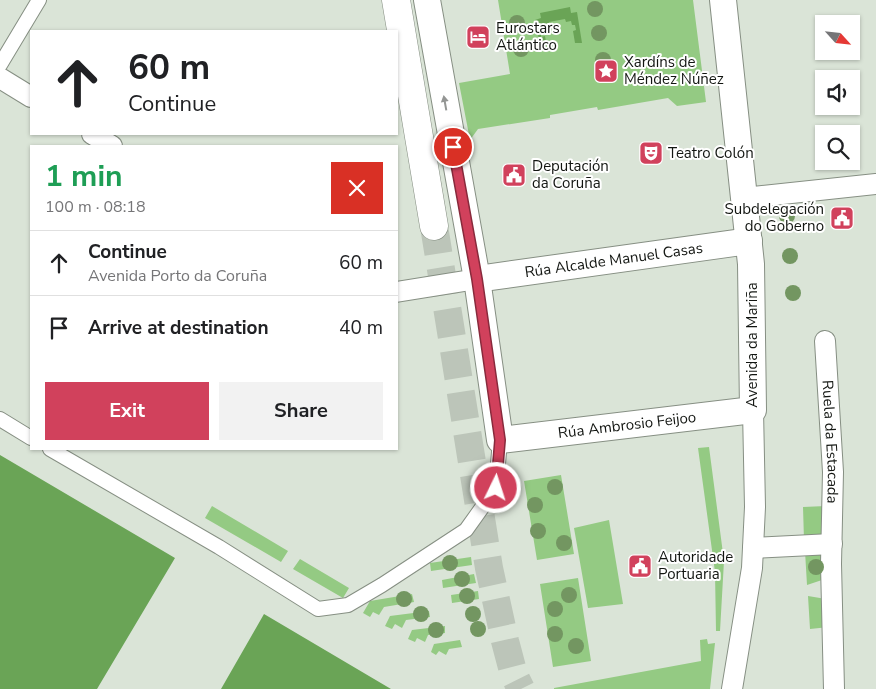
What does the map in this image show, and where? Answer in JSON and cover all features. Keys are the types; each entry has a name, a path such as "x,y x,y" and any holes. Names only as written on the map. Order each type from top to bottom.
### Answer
{"main road":[{"path":"396,0 434,226"}],"street":[{"path":"427,0 477,279 500,440"},
{"name":"Avenida da Mariña","path":"723,0 751,264 755,507 750,576 732,689"},
{"path":"0,78 30,96"},
{"path":"94,135 110,145"},
{"path":"744,198 876,184"},
{"name":"Rúa Alcalde Manuel Casas","path":"477,279 749,241"},
{"path":"398,292 477,279"},
{"name":"Ruela da Estacada","path":"825,341 833,472 834,689"},
{"name":"Rúa Ambrosio Feijoo","path":"500,440 753,410"},
{"path":"753,548 832,544"}],"lane":[{"path":"0,65 39,0"},
{"path":"0,419 30,437"},
{"path":"52,450 219,547 318,609 348,605 466,530 496,488 500,440"}],"shaded area":[{"name":"Xardíns de Méndez Núñez","path":"498,0 693,0 706,102 677,106 668,98 598,110 597,107 550,115 550,118 478,129 470,140 459,83 510,74"},
{"path":"570,7 571,13 577,12 582,43 575,43 573,31 576,30 575,25 572,25 571,21 566,22 565,19 549,22 548,25 544,26 544,30 541,31 541,37 545,36 547,48 541,50 535,20 541,18 540,13"},
{"path":"709,447 724,561 720,631 716,631 715,572 698,448"},
{"path":"0,455 175,558 97,689 0,689"},
{"path":"561,475 574,554 537,560 524,481"},
{"path":"212,506 288,551 281,562 205,518"},
{"path":"826,506 822,535 804,540 803,507"},
{"path":"609,520 623,604 588,608 574,528"},
{"path":"805,551 821,554 825,579 807,585"},
{"path":"471,557 472,565 431,571 430,563"},
{"path":"300,559 349,588 343,598 293,569"},
{"path":"474,574 476,583 443,588 442,580"},
{"path":"578,578 591,661 553,667 540,584"},
{"path":"478,591 479,599 452,603 451,595"},
{"path":"412,594 414,602 384,607 379,615 373,612 370,617 363,613 370,601"},
{"path":"808,596 826,599 829,627 810,629"},
{"path":"429,611 430,617 406,620 402,628 395,624 392,629 385,626 390,616"},
{"path":"264,614 391,689 221,689"},
{"path":"445,626 445,633 428,635 425,642 417,638 415,642 408,639 412,630"},
{"path":"707,639 708,644 715,643 710,689 554,689 701,661 700,640"},
{"path":"460,640 462,647 449,649 446,655 439,651 436,655 431,652 434,644"}],"tunnel":[{"path":"434,226 489,568 505,641 514,675 521,689"}],"place":[{"name":"Eurostars Atlántico","path":"478,37"},
{"name":"Xardíns de Méndez Núñez","path":"606,71"},
{"name":"Teatro Colón","path":"651,153"},
{"name":"Deputación da Coruña","path":"514,175"},
{"name":"Subdelegación do Goberno","path":"842,218"},
{"name":"Autoridade Portuaria","path":"640,566"}],"route":[{"path":"453,147 477,279 500,440 496,488"}]}
